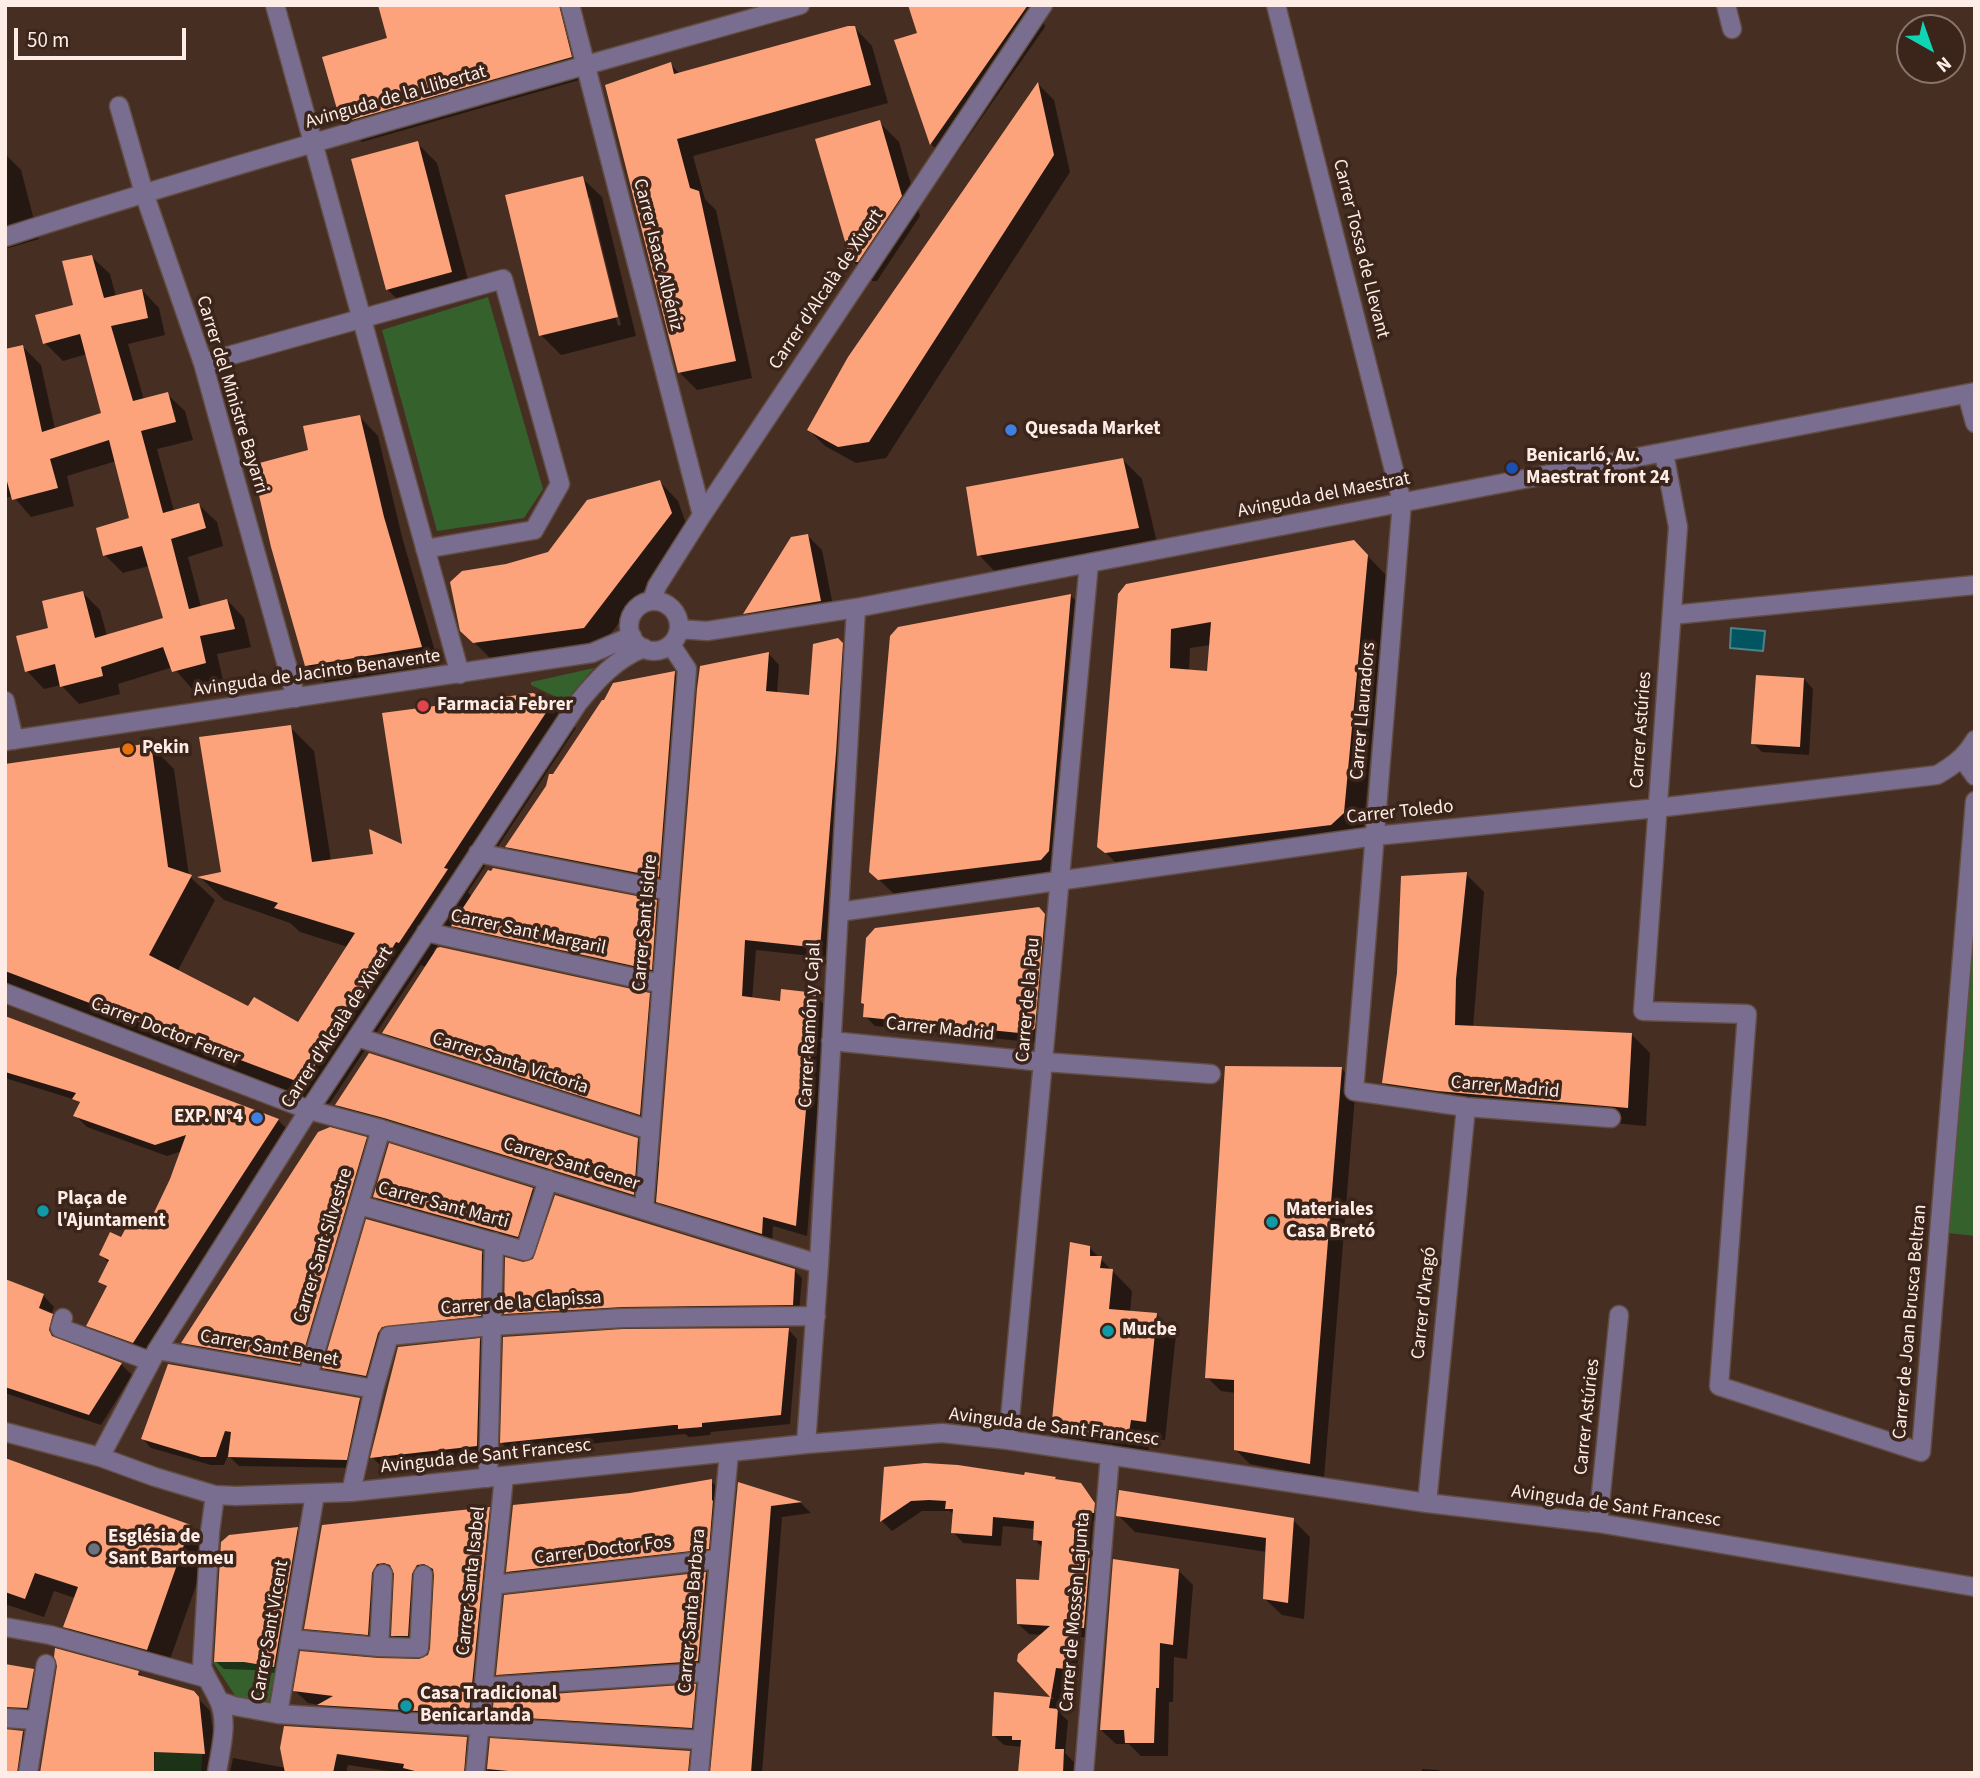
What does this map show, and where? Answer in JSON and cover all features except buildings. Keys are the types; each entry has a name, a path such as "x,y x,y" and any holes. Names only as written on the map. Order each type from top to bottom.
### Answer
{"street":[{"path":"275,5 460,674"},
{"name":"Carrer Isaac Albéniz","path":"570,5 702,515"},
{"name":"Avinguda de la Llibertat","path":"5,237 144,193 586,64 800,5"},
{"name":"Carrer d'Alcalà de Xivert","path":"653,601 661,579 702,515 1043,5"},
{"name":"Carrer Tossa de Llevant","path":"1276,5 1402,502"},
{"path":"1726,5 1732,29"},
{"name":"Carrer del Ministre Bayarri","path":"120,106 144,193 203,363 296,698"},
{"path":"203,363 503,279 560,484 534,530 425,548"},
{"path":"1971,393 1975,422"},
{"name":"Avinguda del Maestrat","path":"675,637 856,608 1971,393"},
{"name":"Carrer Astúries","path":"1643,1011 1678,527 1664,453"},
{"name":"Carrer Llauradors","path":"1354,1091 1402,502"},
{"name":"Carrer de la Pau","path":"1008,1440 1089,563"},
{"path":"1672,615 1975,584"},
{"path":"653,601 667,604 677,615 675,637 658,651 638,642 629,629 633,613 638,607 653,601"},
{"name":"Carrer Ramón y Cajal","path":"806,1444 816,1316 856,608"},
{"name":"Carrer Sant Isidre","path":"644,1209 687,669 675,637"},
{"name":"Carrer d'Alcalà de Xivert","path":"100,1457 153,1356 309,1110 478,853 578,704 596,681 638,642"},
{"name":"Avinguda de Jacinto Benavente","path":"10,740 460,674 592,653 638,642"},
{"path":"5,701 10,740"},
{"path":"1975,740 1962,758 1975,776"},
{"name":"Carrer Toledo","path":"839,912 1375,836 1657,808 1937,775 1962,758"},
{"name":"Carrer de Joan Brusca Beltran","path":"1643,1011 1747,1014 1719,1386 1921,1452 1975,801"},
{"path":"478,853 669,891"},
{"name":"Carrer Sant Margaril","path":"426,932 662,984"},
{"name":"Carrer Doctor Ferrer","path":"5,993 309,1110"},
{"name":"Carrer Santa Victoria","path":"357,1037 650,1130"},
{"name":"Carrer Madrid","path":"831,1041 1044,1062 1211,1074"},
{"name":"Carrer Madrid","path":"1354,1091 1466,1107 1611,1118"},
{"name":"Carrer d'Aragó","path":"1427,1503 1466,1107"},
{"name":"Carrer Sant Gener","path":"309,1110 381,1129 819,1264"},
{"name":"Carrer Sant Silvestre","path":"308,1376 381,1129"},
{"name":"Carrer Sant Marti","path":"359,1205 526,1251 548,1180"},
{"name":"Carrer Santa Isabel","path":"475,1773 493,1585 496,1477 491,1326 494,1242"},
{"name":"Carrer Astúries","path":"1598,1522 1619,1315"},
{"name":"Carrer de la Clapissa","path":"351,1492 374,1389 390,1336 491,1326 622,1318 816,1316"},
{"name":"Carrer Sant Benet","path":"63,1318 60,1328 153,1356 308,1376 374,1389"},
{"name":"Avinguda de Sant Francesc","path":"5,1432 100,1457 215,1495 351,1492 806,1444 942,1433 1008,1440 1427,1503 1598,1522 1970,1588"},
{"name":"Carrer Santa Barbara","path":"699,1773 729,1452"},
{"name":"Carrer de Mossèn Lajunta","path":"1084,1773 1110,1455"},
{"name":"Carrer Sant Vicent","path":"215,1495 202,1667 219,1701 278,1714 315,1494"},
{"name":"Carrer Doctor Fos","path":"493,1585 718,1559"},
{"path":"379,1647 383,1574"},
{"path":"291,1639 419,1648 423,1575"},
{"path":"5,1627 50,1635 206,1678"},
{"path":"28,1773 46,1664"},
{"path":"483,1687 708,1672"},
{"path":"217,1773 223,1729 219,1701"},
{"path":"278,1714 702,1740"},
{"path":"5,1718 36,1720"}],"green space":[{"path":"488,297 543,489 524,518 437,531 382,330"},
{"path":"594,668 562,705 558,698 531,685 531,682"},
{"path":"1975,833 1975,1236 1939,1232"},
{"path":"213,1662 244,1662 276,1668 269,1702 266,1705 238,1700"},
{"path":"155,1752 202,1754 201,1773 154,1773"}],"water":[{"path":"1731,628 1765,631 1763,651 1730,648"}],"place":[{"name":"Quesada Market","path":"1011,430"},
{"name":"Benicarló, Av. Maestrat front 24","path":"1512,468"},
{"name":"Farmacia Febrer","path":"423,706"},
{"name":"Pekin","path":"128,749"},
{"name":"EXP. N°4","path":"257,1118"},
{"name":"Plaça de l'Ajuntament","path":"43,1211"},
{"name":"Materiales Casa Bretó","path":"1272,1222"},
{"name":"Mucbe","path":"1108,1331"},
{"name":"Església de Sant Bartomeu","path":"94,1549"},
{"name":"Casa Tradicional Benicarlanda","path":"406,1706"}]}
